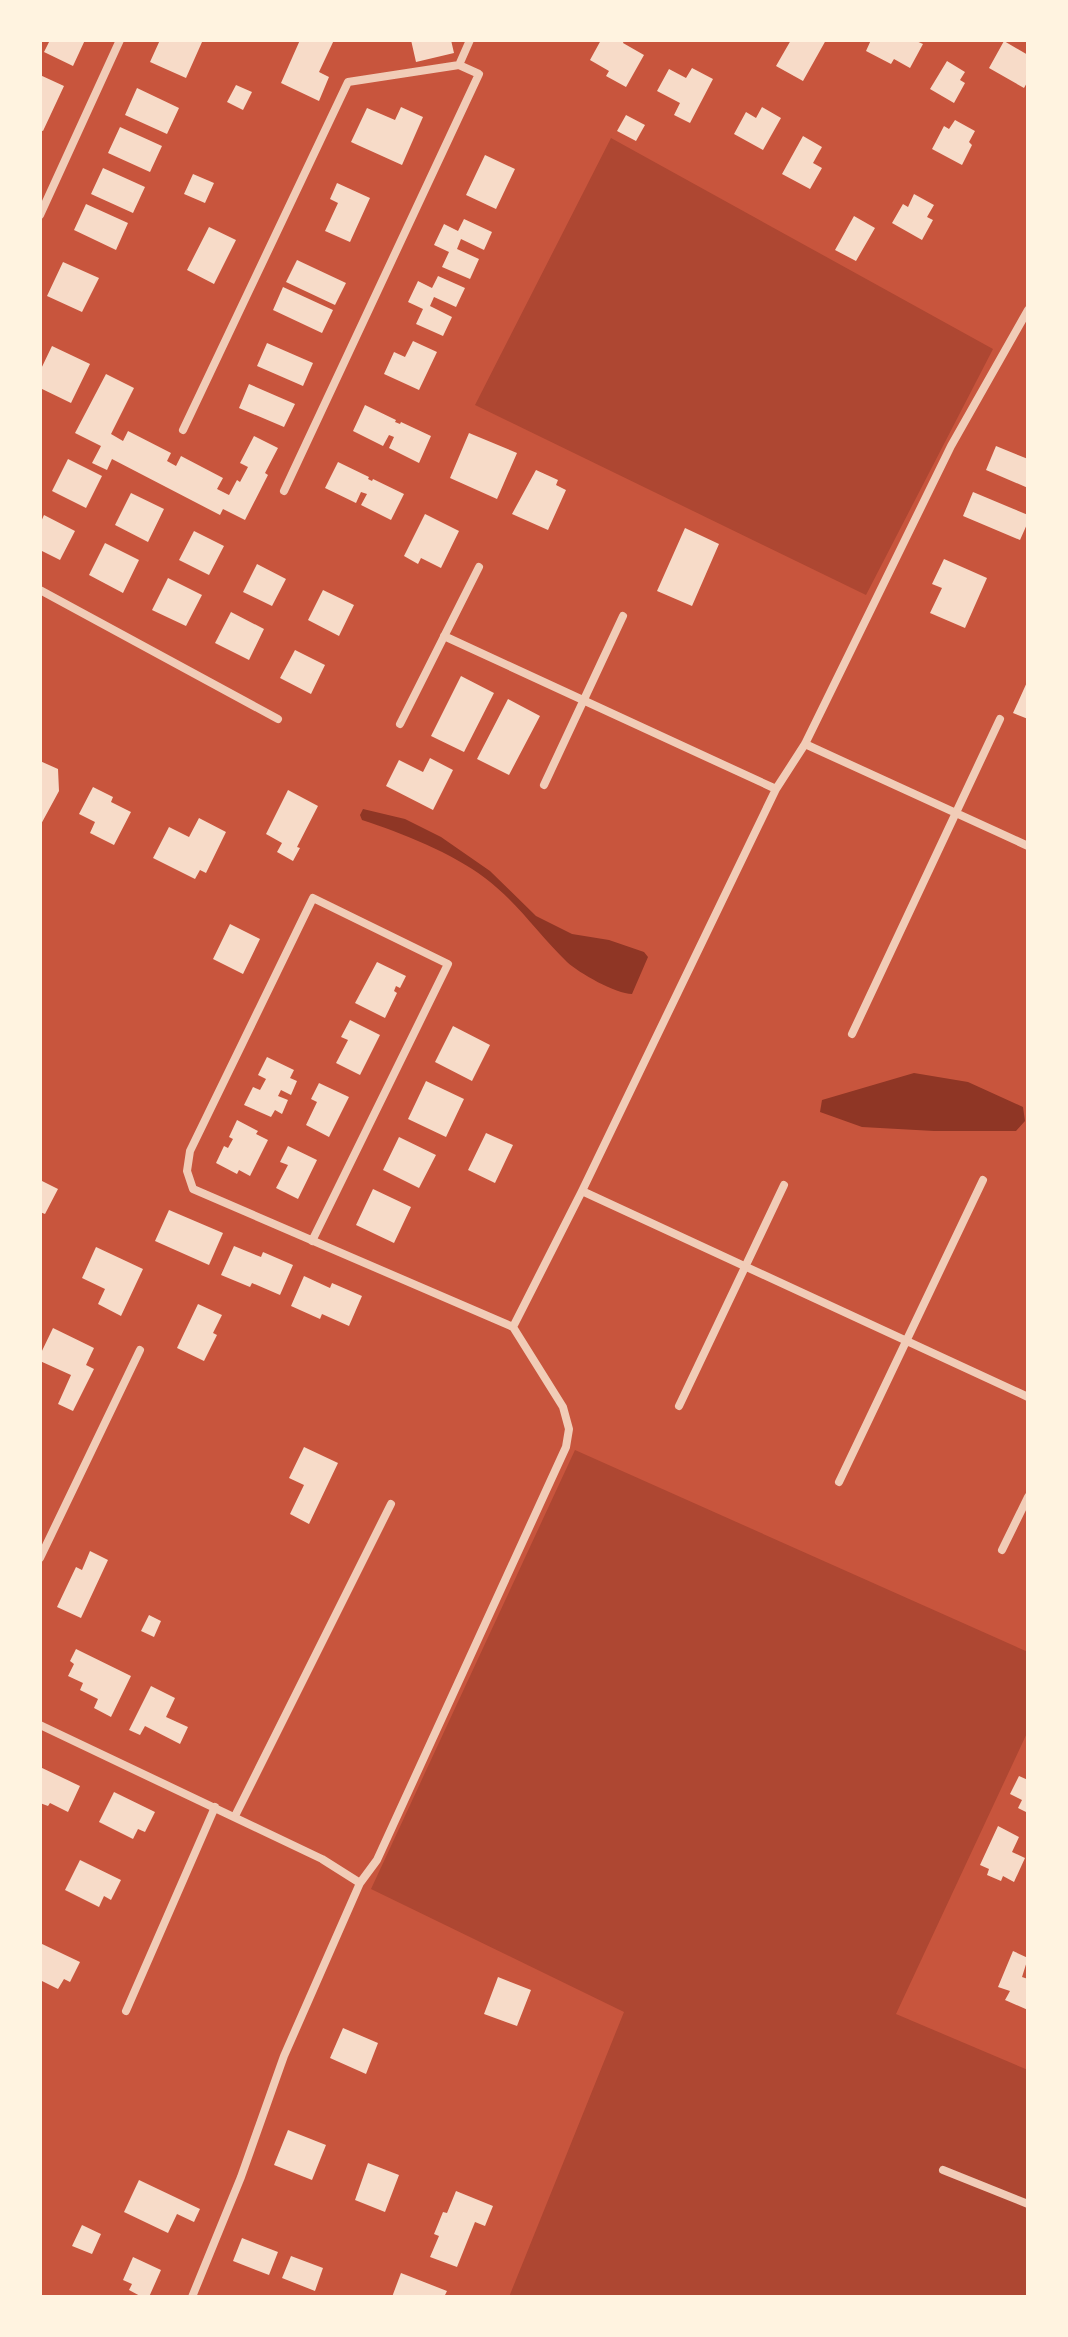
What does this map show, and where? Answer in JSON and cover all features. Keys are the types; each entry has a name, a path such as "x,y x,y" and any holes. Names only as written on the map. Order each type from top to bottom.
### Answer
{"street":[{"path":"40,215 120,40"},
{"path":"459,65 470,40"},
{"path":"183,430 348,82 459,65 479,74 284,491"},
{"path":"513,1327 776,789 805,744 951,446 1028,310"},
{"path":"400,724 479,567"},
{"path":"40,590 278,719"},
{"path":"544,785 623,616"},
{"path":"444,636 776,789"},
{"path":"852,1034 1000,719"},
{"path":"805,744 1028,846"},
{"path":"192,2297 241,2177 284,2056 360,1883 377,1860 566,1447 569,1429 563,1407 513,1327 312,1241 193,1189 187,1171 190,1151 313,898 448,964 312,1241"},
{"path":"839,1482 983,1180"},
{"path":"679,1406 784,1185"},
{"path":"582,1191 1028,1397"},
{"path":"40,1558 140,1350"},
{"path":"1002,1550 1028,1497"},
{"path":"235,1816 391,1504"},
{"path":"40,1725 235,1816 322,1859 360,1883"},
{"path":"126,2011 215,1807"},
{"path":"943,2170 1028,2204"}],"shaded area":[{"path":"611,138 993,349 866,595 475,405"},
{"path":"363,809 405,819 441,837 490,871 536,916 572,934 609,940 644,952 648,957 632,994 608,987 573,967 507,897 472,869 426,844 362,820 360,815"},
{"path":"914,1073 968,1082 1023,1107 1025,1121 1016,1131 934,1131 862,1127 820,1112 822,1100"},
{"path":"575,1450 1028,1652 1028,1731 896,2014 1028,2070 1028,2297 509,2297 624,2012 371,1889"}],"building":[{"path":"50,40 85,40 73,66 44,52"},
{"path":"160,40 202,42 186,78 150,62"},
{"path":"300,40 334,40 319,72 329,77 319,101 281,83"},
{"path":"411,40 451,40 454,53 416,62"},
{"path":"601,40 624,40 623,43 644,55 626,87 606,76 609,71 590,60"},
{"path":"791,40 826,40 803,81 776,66"},
{"path":"871,40 914,40 923,44 910,68 894,59 891,64 866,51"},
{"path":"1004,41 1028,55 1028,81 1024,88 989,68"},
{"path":"947,61 965,72 960,80 965,83 954,103 930,89"},
{"path":"692,68 713,79 690,123 674,115 680,103 657,91 669,69 686,78"},
{"path":"40,75 64,86 43,131 40,130"},
{"path":"236,85 252,92 243,110 227,102"},
{"path":"137,88 179,108 167,134 125,115"},
{"path":"401,107 423,117 402,165 351,142 367,108 395,120"},
{"path":"762,107 781,118 763,150 734,134 746,112 756,118"},
{"path":"626,115 645,125 636,141 617,131"},
{"path":"955,120 975,131 962,165 932,149 944,126 949,129"},
{"path":"120,127 162,146 150,172 108,153"},
{"path":"803,136 822,147 813,163 822,168 810,189 782,174"},
{"path":"485,155 515,169 496,209 466,195"},
{"path":"103,168 145,187 133,213 91,194"},
{"path":"193,174 214,183 205,203 184,194"},
{"path":"337,183 370,198 350,242 325,231 338,203 330,199"},
{"path":"914,194 934,205 927,217 933,220 922,240 892,223 903,204 908,207"},
{"path":"86,204 128,223 116,250 74,230"},
{"path":"854,216 875,228 856,261 835,250"},
{"path":"464,219 492,232 484,250 461,239 457,249 479,259 470,279 442,267 449,252 434,245 444,224 458,231"},
{"path":"209,227 236,240 214,284 187,270"},
{"path":"297,260 346,283 335,305 286,282"},
{"path":"63,262 99,278 82,312 47,296"},
{"path":"438,276 465,288 456,307 434,297 430,306 452,317 443,336 416,324 423,309 408,302 418,281 432,288"},
{"path":"283,287 333,310 322,333 273,310"},
{"path":"413,341 437,352 419,390 384,374 394,352 405,357"},
{"path":"267,343 313,363 303,386 257,366"},
{"path":"52,346 90,364 71,403 40,388 40,371"},
{"path":"106,374 134,388 111,434 123,441 128,431 171,453 167,461 176,466 181,456 223,478 217,489 229,495 248,467 240,463 254,436 278,448 245,520 223,509 220,515 112,459 107,470 92,463 101,446 75,433"},
{"path":"249,384 295,404 284,427 239,408"},
{"path":"365,405 395,422 431,436 419,463 389,448 394,437 389,435 383,446 353,431"},
{"path":"469,433 517,453 497,499 450,478"},
{"path":"996,446 1028,459 1028,488 986,470"},
{"path":"68,459 102,476 86,508 52,491"},
{"path":"338,462 404,494 391,520 361,505 367,494 361,492 356,503 325,488"},
{"path":"536,470 558,480 556,485 566,490 548,530 512,514"},
{"path":"973,492 1028,515 1020,540 963,516"},
{"path":"131,493 164,509 148,542 115,525"},
{"path":"425,514 459,531 441,568 421,558 418,564 404,556"},
{"path":"44,515 75,531 60,560 40,550 40,524"},
{"path":"685,528 719,544 692,606 657,591"},
{"path":"194,531 224,546 209,575 179,560"},
{"path":"105,543 139,560 123,593 89,575"},
{"path":"944,559 987,578 965,628 930,613 942,588 932,584"},
{"path":"257,564 286,579 272,606 243,592"},
{"path":"168,578 202,595 186,626 152,610"},
{"path":"323,590 354,605 339,636 308,620"},
{"path":"231,612 264,629 249,660 215,643"},
{"path":"295,650 325,665 311,694 280,678"},
{"path":"461,676 494,693 464,752 431,736"},
{"path":"1028,680 1028,719 1013,713"},
{"path":"508,699 540,716 509,775 477,759"},
{"path":"430,758 453,770 433,810 386,786 399,760 423,772"},
{"path":"40,761 58,769 59,791 40,826"},
{"path":"93,787 113,797 111,802 131,812 114,845 90,833 95,822 79,814"},
{"path":"288,790 318,806 293,861 277,852 282,843 266,834"},
{"path":"199,818 226,832 206,873 200,870 195,879 153,858 169,827 189,837"},
{"path":"230,924 260,939 243,974 213,959"},
{"path":"377,962 406,976 400,988 396,986 394,991 397,993 385,1018 355,1003"},
{"path":"350,1020 380,1035 360,1075 336,1063 348,1040 341,1037"},
{"path":"453,1026 490,1045 472,1081 435,1062"},
{"path":"267,1057 294,1070 290,1078 297,1081 291,1095 281,1090 278,1096 288,1100 282,1114 275,1110 271,1117 244,1105 253,1087 260,1090 266,1079 258,1075"},
{"path":"426,1081 464,1099 446,1137 408,1119"},
{"path":"319,1083 349,1097 329,1137 306,1125 317,1102 311,1099"},
{"path":"237,1120 268,1140 250,1176 239,1170 237,1174 216,1163 224,1146 228,1148 233,1139 229,1137"},
{"path":"486,1133 513,1145 495,1183 468,1170"},
{"path":"399,1137 436,1155 419,1188 383,1170"},
{"path":"288,1146 317,1160 298,1199 276,1188 288,1165 280,1162"},
{"path":"40,1180 58,1189 45,1214 40,1212"},
{"path":"373,1189 411,1207 394,1243 356,1225"},
{"path":"169,1210 223,1233 209,1265 155,1241"},
{"path":"234,1246 261,1257 263,1252 293,1265 280,1295 221,1275"},
{"path":"96,1247 143,1269 121,1316 98,1304 105,1289 82,1278"},
{"path":"304,1276 330,1288 332,1283 362,1296 349,1326 322,1314 320,1319 291,1306"},
{"path":"198,1304 222,1315 213,1333 217,1335 204,1361 177,1348"},
{"path":"53,1328 94,1348 86,1365 94,1369 73,1411 58,1404 71,1375 40,1361"},
{"path":"304,1447 338,1463 309,1524 290,1514 304,1485 289,1478"},
{"path":"90,1551 108,1560 81,1618 57,1607 76,1567 82,1570"},
{"path":"149,1615 161,1621 154,1637 141,1631"},
{"path":"76,1649 131,1676 111,1717 94,1708 98,1699 80,1690 83,1683 68,1676"},
{"path":"151,1686 175,1698 166,1717 188,1727 180,1744 145,1726 140,1735 129,1730"},
{"path":"40,1767 80,1786 68,1812 50,1803 48,1806 40,1803"},
{"path":"1019,1776 1028,1780 1028,1813 1018,1808 1022,1800 1010,1794"},
{"path":"114,1792 155,1812 145,1832 138,1829 133,1839 99,1822"},
{"path":"998,1826 1019,1837 1012,1852 1025,1858 1014,1882 1003,1876 1001,1881 987,1875 989,1869 980,1865"},
{"path":"80,1860 121,1880 111,1900 104,1896 99,1907 65,1890"},
{"path":"40,1943 80,1962 70,1982 64,1979 58,1989 40,1980"},
{"path":"1013,1951 1028,1958 1022,1977 1028,1979 1028,2010 1005,2000 1010,1991 998,1987"},
{"path":"498,1977 531,1990 517,2026 484,2014"},
{"path":"343,2028 378,2043 366,2074 330,2058"},
{"path":"288,2130 326,2145 312,2180 274,2165"},
{"path":"368,2163 399,2175 385,2212 355,2200"},
{"path":"139,2180 200,2209 194,2222 177,2214 168,2233 124,2212"},
{"path":"456,2191 493,2206 485,2226 475,2222 457,2267 430,2257 439,2236 434,2234"},
{"path":"82,2225 101,2234 92,2254 72,2246"},
{"path":"242,2238 278,2252 269,2275 233,2261"},
{"path":"291,2256 323,2268 315,2291 282,2278"},
{"path":"133,2257 161,2270 149,2297 129,2290 132,2284 123,2280"},
{"path":"401,2273 447,2291 444,2297 392,2297"}]}
